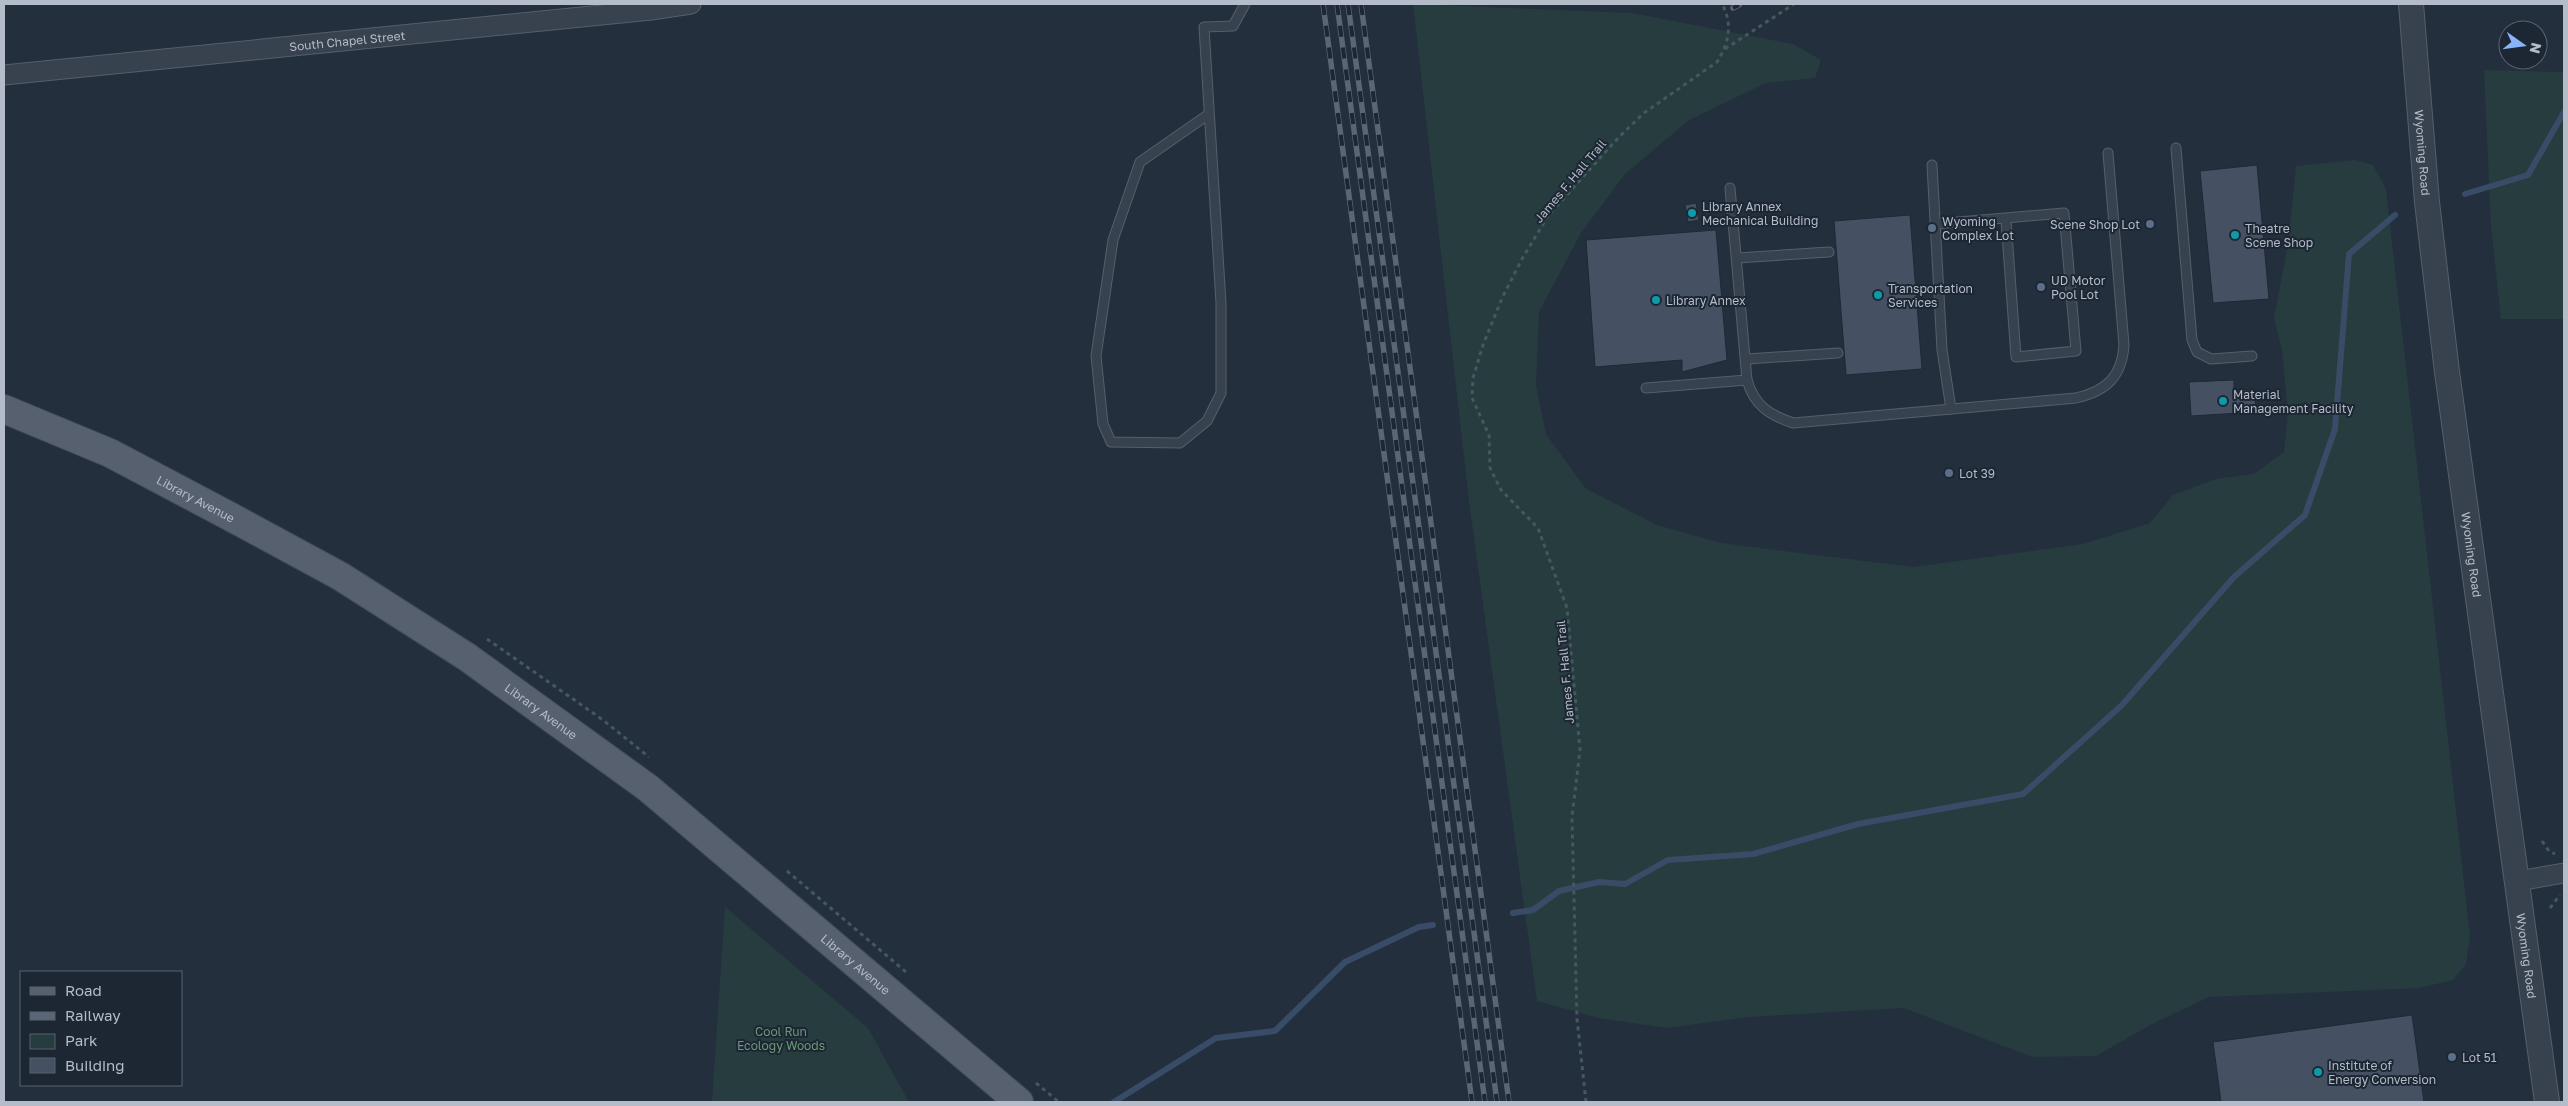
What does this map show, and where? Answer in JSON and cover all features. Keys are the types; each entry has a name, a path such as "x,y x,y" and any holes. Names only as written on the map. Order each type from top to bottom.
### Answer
{"main road":[{"name":"Library Avenue","path":"4,410 110,453 231,517 340,576 467,657 648,788 1019,1102"}],"street":[{"name":"South Chapel Street","path":"4,75 651,10 690,4"},
{"name":"Wyoming Road","path":"2411,4 2427,202 2447,372 2547,1102"},
{"path":"2518,881 2563,864"}],"lane":[{"path":"1209,114 1140,162 1113,240 1096,356 1103,424 1111,442 1180,443 1207,421 1221,393 1221,303 1204,27 1233,26 1245,4"},
{"path":"2176,148 2192,340 2197,352 2211,359 2252,356"},
{"path":"1730,188 1747,359 1747,380 1750,392 1760,406 1774,416 1793,423 2076,398 2088,396 2113,380 2123,362 2124,345 2108,154"},
{"path":"1932,165 1942,350 1951,409"},
{"path":"1935,224 2006,220 2064,213 2076,351 2016,357 2006,220"},
{"path":"1738,258 1829,252"},
{"path":"1747,359 1838,353"},
{"path":"1646,388 1747,380"}],"path":[{"path":"1722,4 1729,20 1729,35 1725,50"},
{"name":"James F. Hall Trail","path":"1586,1102 1577,1019 1572,817 1580,750 1567,608 1538,528 1501,490 1490,468 1489,435 1472,398 1473,378 1482,345 1503,296 1522,259 1548,216 1605,151 1637,119 1717,62 1725,50 1794,4"},
{"path":"2542,841 2549,851 2563,864"},
{"path":"2550,908 2558,896 2564,892"}],"green space":[{"path":"1413,4 1632,13 1793,44 1821,60 1815,78 1766,83 1689,120 1625,174 1581,233 1539,312 1536,385 1546,434 1585,488 1657,525 1721,543 1913,567 2083,544 2150,523 2173,495 2216,479 2254,474 2284,452 2288,413 2282,350 2274,318 2288,245 2296,166 2355,160 2373,165 2386,189 2470,936 2466,964 2453,980 2419,988 2209,997 2152,1024 2096,1056 2032,1057 1904,1008 1748,1017 1667,1028 1599,1018 1537,1001 1469,501"},
{"path":"2484,70 2564,72 2564,319 2501,319 2491,226"},
{"name":"Cool Run Ecology Woods","path":"725,907 868,1028 909,1102 712,1102"}],"building":[{"name":"Theatre Scene Shop","path":"2257,165 2269,299 2213,303 2200,171"},
{"name":"Library Annex Mechanical Building","path":"1696,203 1699,220 1688,222 1685,205"},
{"name":"Transportation Services","path":"1910,215 1922,369 1846,375 1834,221"},
{"name":"Library Annex","path":"1716,230 1727,360 1682,372 1682,360 1595,367 1586,240"},
{"name":"Material Management Facility","path":"2234,380 2234,390 2255,389 2256,412 2191,416 2189,382"},
{"name":"Institute of Energy Conversion","path":"2412,1015 2424,1102 2221,1102 2213,1042"}],"waterway":[{"path":"2465,194 2528,175 2564,112"},
{"path":"1513,913 1533,910 1559,891 1599,882 1625,884 1668,860 1753,854 1858,824 2023,794 2122,705 2234,577 2305,515 2335,429 2349,254 2395,215"},
{"path":"1114,1102 1216,1038 1275,1031 1345,962 1419,927 1433,925"}],"railway":[{"path":"1323,4 1472,1102"},
{"path":"1337,4 1485,1102"},
{"path":"1348,4 1497,1102"},
{"path":"1361,4 1509,1102"},
{"path":"1733,8 1739,5"}],"place":[{"name":"Library Annex Mechanical Building","path":"1692,213"},
{"name":"Scene Shop Lot","path":"2150,224"},
{"name":"Wyoming Complex Lot","path":"1932,228"},
{"name":"Theatre Scene Shop","path":"2235,235"},
{"name":"UD Motor Pool Lot","path":"2041,287"},
{"name":"Transportation Services","path":"1878,295"},
{"name":"Library Annex","path":"1656,300"},
{"name":"Material Management Facility","path":"2223,401"},
{"name":"Lot 39","path":"1949,473"},
{"name":"Lot 51","path":"2452,1057"},
{"name":"Institute of Energy Conversion","path":"2318,1072"}]}
